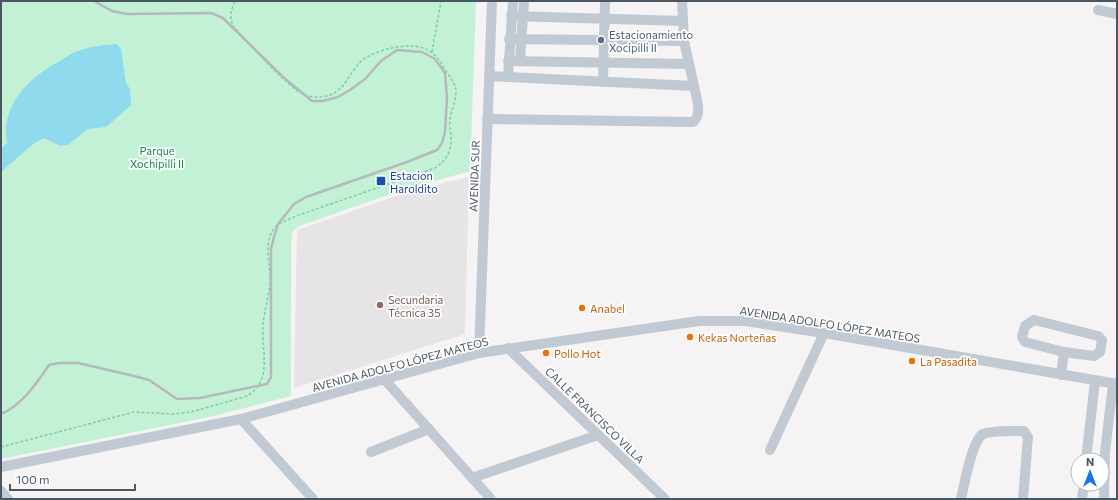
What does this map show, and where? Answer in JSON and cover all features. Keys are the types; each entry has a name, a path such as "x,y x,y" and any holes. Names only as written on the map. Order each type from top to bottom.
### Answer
{"street":[{"name":"AVENIDA SUR","path":"479,353 492,1"},
{"path":"508,78 512,1"},
{"path":"520,61 520,39 524,1"},
{"path":"603,82 605,1"},
{"path":"488,119 693,122 696,119 698,112 684,41 682,1"},
{"path":"1098,10 1117,14"},
{"path":"511,16 604,20 683,21"},
{"path":"509,39 684,41"},
{"path":"508,61 689,64"},
{"path":"489,76 694,86"},
{"path":"1034,320 1098,336 1102,340 1100,352 1094,356 1064,352 1025,342 1022,337 1025,326 1034,320"},
{"name":"AVENIDA ADOLFO LÓPEZ MATEOS","path":"1,467 241,418 385,380 479,353 699,321 745,321 824,333 1115,384"},
{"path":"770,450 824,333"},
{"name":"CALLE FRANCISCO VILLA","path":"508,348 598,435 660,498"},
{"path":"1061,375 1064,352"},
{"path":"385,380 491,499"},
{"path":"1087,452 1095,381"},
{"path":"1104,499 1105,452 1115,384"},
{"path":"241,418 314,499"},
{"path":"370,452 429,429"},
{"path":"961,499 970,463 978,440 983,434 1024,431 1028,436 1023,499"},
{"path":"472,478 598,435"},
{"path":"1,491 8,499"}],"path":[{"path":"1,446 134,412 173,414 191,412 247,396 254,392 259,385 264,371 263,328 268,300 270,278 268,262 269,242 272,231 277,225 296,216 435,168 445,162 450,150 452,138 450,117 456,90 454,82 441,62 432,52 424,48 413,46 386,50 367,57 361,62 348,80 332,94 319,97 306,95 293,87 233,26 230,20 231,11 236,1"},
{"path":"432,52 441,1"}],"shaded area":[{"name":"Secundaria Técnica 35","path":"469,177 465,334 294,388 297,230 414,190"}],"green space":[{"name":"Parque Xochipilli II","path":"1,1 476,1 470,171 396,192 297,227 292,233 291,396 214,416 1,459"}],"water":[{"path":"117,44 121,49 126,83 130,89 131,105 106,127 88,129 68,145 60,146 44,138 33,144 1,172 1,149 7,143 6,130 8,117 18,95 26,86 36,77 74,52 94,47"}],"railway":[{"path":"1,414 22,400 49,365 59,363 78,363 149,380 177,399 200,398 267,384 271,377 271,249 278,224 294,204 306,197 437,150 442,143 445,132 447,98 445,73 435,59 422,52 397,50 381,61 365,79 350,90 338,97 323,101 312,101 283,77 223,18 211,13 127,14 112,11 94,1"}],"place":[{"name":"Estacionamiento Xocipilli II","path":"601,40"},
{"name":"Estacion Haroldito","path":"381,181"},
{"name":"Secundaria Técnica 35","path":"380,305"},
{"name":"Anabel","path":"582,308"},
{"name":"Kekas Norteñas","path":"690,337"},
{"name":"Pollo Hot","path":"546,353"},
{"name":"La Pasadita","path":"912,361"}]}
